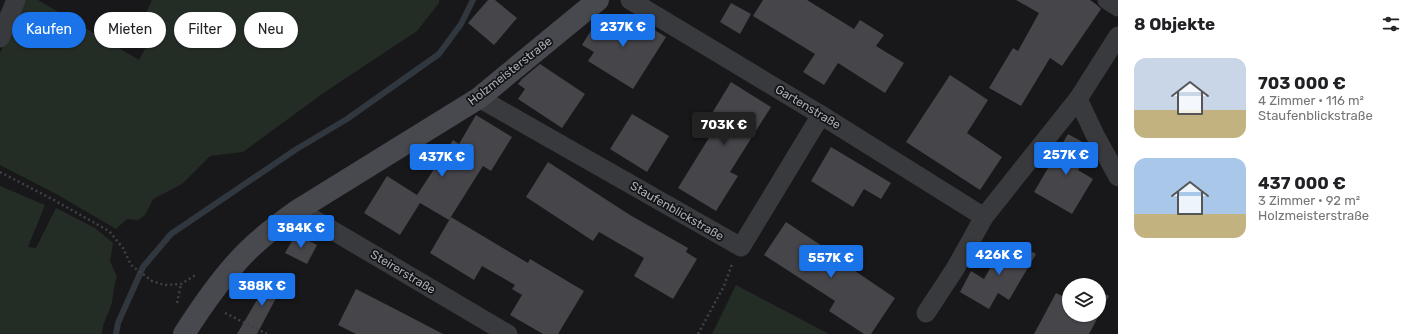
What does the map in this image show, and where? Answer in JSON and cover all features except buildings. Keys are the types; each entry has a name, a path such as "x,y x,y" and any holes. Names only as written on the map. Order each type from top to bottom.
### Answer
{"street":[{"path":"0,38 16,0"},
{"name":"Holzmeisterstraße","path":"184,334 204,302 237,261 275,227 298,210 479,98 598,0"},
{"name":"Gartenstraße","path":"630,0 821,115 984,218"},
{"path":"1108,0 1118,7"},
{"path":"926,313 955,269 984,218 1078,99 1118,36"},
{"name":"Staufenblickstraße","path":"479,98 741,247"},
{"path":"1078,99 1095,135 1118,177"},
{"path":"741,247 821,115"},
{"name":"Steirerstraße","path":"298,210 508,334"}],"path":[{"path":"0,172 110,231 123,248 130,265 152,281"},
{"path":"698,334 724,286 741,247"},
{"path":"204,302 267,334"}],"shaded area":[{"path":"24,0 38,0 58,12 19,12"},
{"path":"152,0 439,0 439,3 417,31 322,94 243,152 210,156 182,184 153,199 145,215 138,220 127,219 116,229 58,195 0,165 0,53 12,26 12,48 86,48 86,29 94,33 94,48 119,48 139,60 145,48 166,48 166,12 146,12"},
{"path":"0,186 45,205 28,247 36,248 56,208 95,228 113,243 110,261 117,277 113,299 104,323 102,334 0,334"},
{"path":"736,285 829,334 712,334"}],"waterway":[{"path":"116,334 118,323 143,267 171,234 295,150 347,119 439,54 461,24 473,0"}]}
